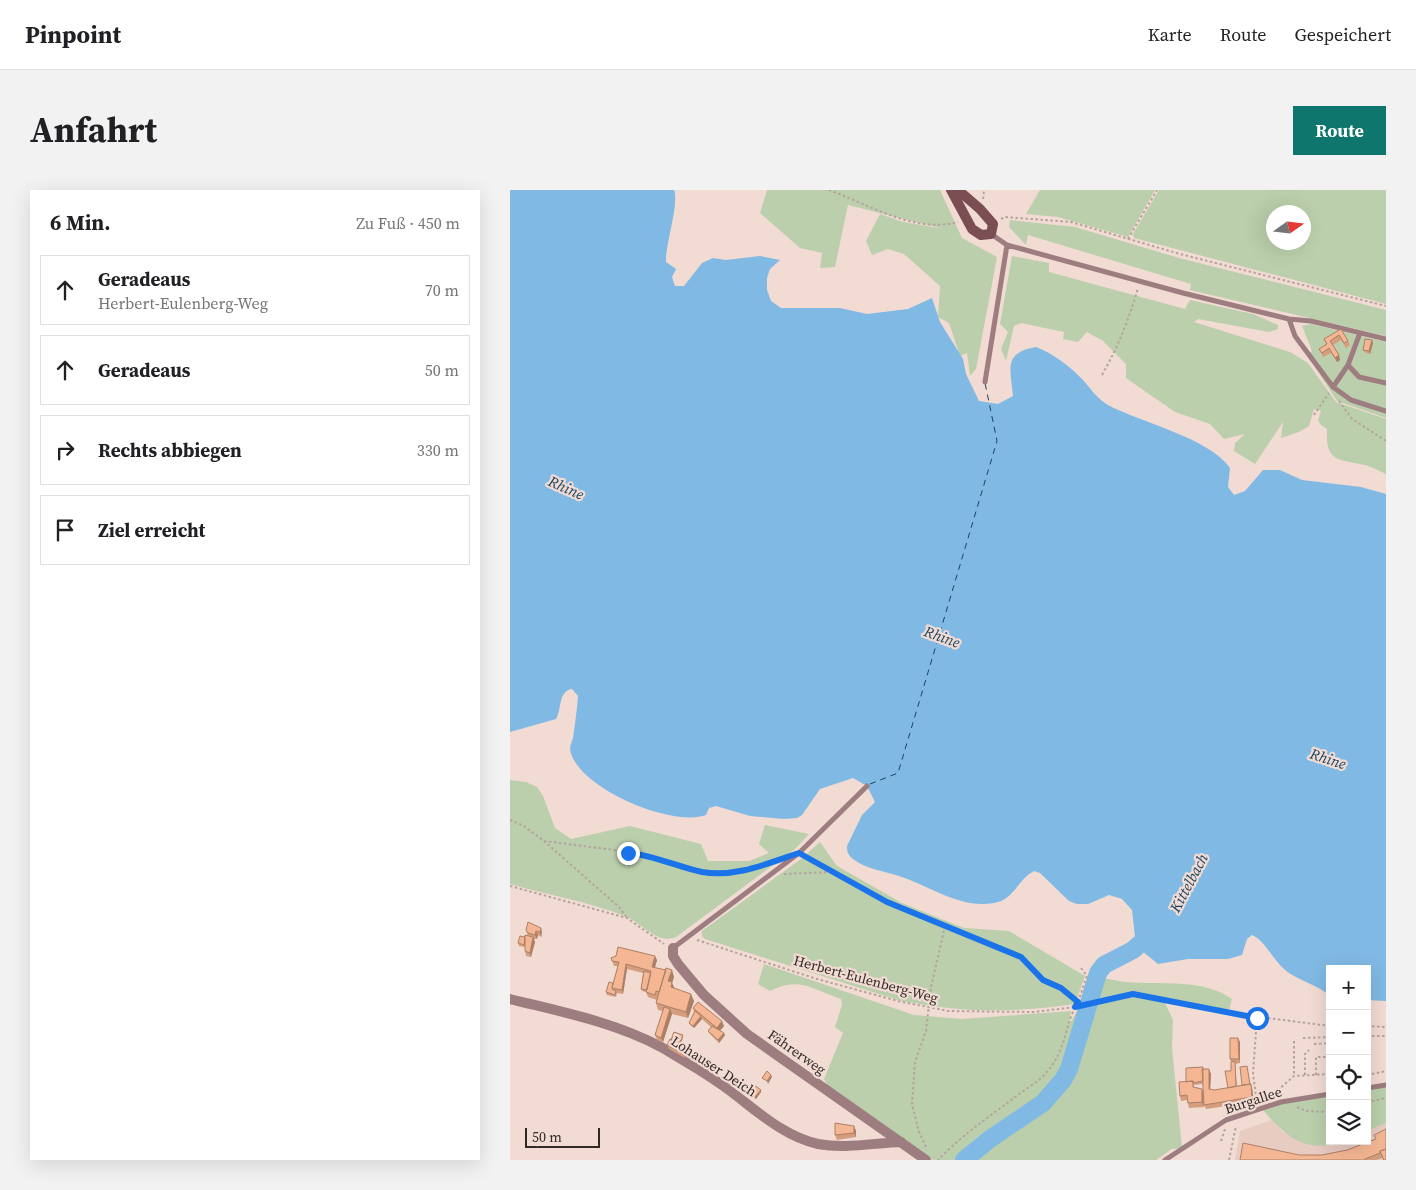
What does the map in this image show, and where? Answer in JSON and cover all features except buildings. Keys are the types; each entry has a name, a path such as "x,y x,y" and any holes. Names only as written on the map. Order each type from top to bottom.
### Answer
{"street":[{"path":"951,190 972,229 981,235 992,229 980,209 958,190"},
{"name":"Fährerweg","path":"673,948 673,956 678,964 726,1016 747,1034 926,1160"},
{"name":"Lohauser Deich","path":"510,999 602,1022 640,1037 721,1084 770,1122 793,1135 816,1144 833,1146 901,1142"}],"lane":[{"path":"992,229 1007,245 1289,319 1311,321 1386,339"},
{"path":"985,382 1007,245"},
{"path":"1289,319 1295,336 1334,387 1351,400 1386,411"},
{"path":"1334,387 1348,365 1360,333"},
{"path":"1348,365 1359,377 1386,383"},
{"path":"673,948 686,936 773,874 799,853 867,786"},
{"path":"1371,1087 1386,1085"},
{"name":"Burgallee","path":"1165,1160 1226,1120 1238,1115 1290,1100 1326,1095"}],"path":[{"path":"828,190 902,219 920,223 940,225 967,220"},
{"path":"1128,239 1157,190"},
{"path":"992,229 1005,217 1071,222 1128,239 1386,306"},
{"path":"1102,375 1114,355 1130,317 1140,281"},
{"path":"1314,415 1334,387"},
{"path":"1334,387 1338,398 1352,419 1386,440"},
{"path":"510,820 524,826 544,841 619,907 627,918"},
{"path":"544,841 646,854 701,872 714,873 741,871 782,858"},
{"path":"799,853 887,902 1021,957 1043,980 1061,988 1078,1002"},
{"path":"773,874 832,872"},
{"path":"510,886 627,918 673,948"},
{"path":"927,1148 919,1132 912,1104 915,1062 926,1031 945,926"},
{"name":"Herbert-Eulenberg-Weg","path":"686,936 817,978 929,1008 984,1013 1034,1012 1075,1007 1125,994 1156,998 1257,1018"},
{"path":"938,1160 954,1143 1045,1074 1057,1059 1066,1040 1075,1007 1087,976 1081,968"},
{"path":"1261,1108 1253,1074 1257,1018 1326,1026"},
{"path":"1371,1026 1386,1027"},
{"path":"1371,1036 1385,1036"},
{"path":"1303,1038 1326,1037"},
{"path":"1294,1041 1294,1076"},
{"path":"1314,1044 1326,1043"},
{"path":"1306,1075 1305,1054 1308,1050"},
{"path":"1316,1075 1316,1057 1326,1057"},
{"path":"1371,1074 1386,1071"},
{"path":"1261,1108 1268,1099 1294,1076 1326,1074"},
{"path":"1371,1101 1386,1098"},
{"path":"1290,1100 1306,1111 1326,1112"},
{"path":"1229,1160 1238,1115"}],"shaded area":[{"path":"1272,1120 1283,1132 1326,1145 1371,1145 1371,1129 1386,1123 1386,1160 1235,1160 1240,1131"}],"green space":[{"path":"767,190 940,190 962,238 997,257 976,369 970,376 967,353 960,356 949,323 938,317 940,286 904,254 888,249 872,255 866,241 880,214 903,222 944,229 848,205 835,267 820,268 822,253 800,248 760,213"},
{"path":"1040,190 1155,190 1128,237 1058,217 1026,214"},
{"path":"1159,190 1386,190 1386,304 1134,238 1133,234"},
{"path":"1010,220 1075,227 1179,258 1386,310 1386,336 1190,290 1191,284 1028,235 1026,245 1009,227"},
{"path":"1012,256 1049,263 1049,272 1185,309 1190,300 1253,314 1278,325 1278,329 1269,332 1198,319 1194,322 1290,352 1308,363 1336,402 1386,419 1386,474 1369,466 1335,458 1328,448 1327,429 1318,420 1321,411 1314,409 1309,426 1299,432 1281,438 1283,422 1255,464 1234,451 1235,443 1245,434 1224,439 1210,424 1175,412 1126,378 1126,364 1103,341 1087,332 1078,342 1063,339 1064,332 1021,323 1014,326 1006,361 1001,349 1008,332 1000,324"},
{"path":"1311,324 1386,342 1386,418 1337,401 1307,355 1312,351 1302,326"},
{"path":"510,780 526,782 537,787 543,796 555,828 571,839 630,826 701,844 708,861 749,861 769,853 759,844 765,825 809,834 796,848 676,937 662,938 656,936 632,919 611,911 510,884"},
{"path":"820,842 837,866 902,903 964,928 1009,931 1085,976 1075,1004 1030,1009 986,1010 943,1007 898,1000 705,939 702,936 702,931 801,859"},
{"path":"764,964 914,1015 962,1019 1071,1011 1069,1025 1077,1011 1083,1011 1064,1070 1041,1101 954,1160 933,1160 828,1086 824,1079 843,1033 835,1027 842,1005 841,999 798,984 770,991 758,984"},
{"path":"1099,977 1126,982 1194,985 1220,992 1232,999 1229,1011 1134,993 1092,1000"},
{"path":"1134,996 1164,1001 1173,1020 1172,1048 1182,1148 1172,1149 1156,1160 968,1160 1026,1121 1064,1085 1078,1056 1090,1007"},
{"path":"1386,1087 1386,1123 1371,1129 1371,1100 1371,1089"},
{"path":"1326,1096 1326,1145 1331,1145 1319,1146 1299,1141 1280,1128 1263,1110 1281,1103"}],"water":[{"name":"Rhine","path":"510,190 674,190 674,212 666,262 676,269 672,277 675,286 684,286 702,263 713,258 726,260 760,256 780,260 770,269 767,278 767,290 771,301 781,308 840,308 867,314 908,309 932,298 940,322 963,359 966,374 979,401 998,404 1013,396 1010,371 1013,358 1025,350 1036,347 1065,364 1108,405 1191,439 1220,457 1230,468 1228,487 1234,495 1245,491 1263,470 1280,470 1302,480 1361,487 1386,494 1386,1001 1371,1000 1371,965 1326,965 1326,993 1289,973 1279,964 1262,942 1252,935 1247,939 1242,955 1228,959 1188,959 1158,964 1136,946 1132,910 1122,899 1109,895 1088,904 1077,904 1069,901 1040,873 1034,871 1023,879 1006,898 994,903 981,904 969,903 945,896 911,880 864,865 850,856 847,846 862,815 875,802 867,786 853,778 820,789 802,815 797,818 784,819 750,816 716,806 709,808 706,815 691,817 671,816 649,810 606,790 589,777 576,763 570,749 578,696 572,689 564,693 556,719 510,732"}],"waterway":[{"name":"Kittelbach","path":"964,1160 990,1139 1043,1103 1063,1080 1069,1069 1098,973 1104,965 1133,950 1154,931"}],"ferry route":[{"path":"870,784 898,773 997,441 985,383"}],"route":[{"path":"628,853 646,854 701,872 727,873 741,871 799,853 887,902 1021,957 1032,972 1043,980 1061,988 1078,1002 1075,1007 1125,994 1133,994 1257,1018"}]}
